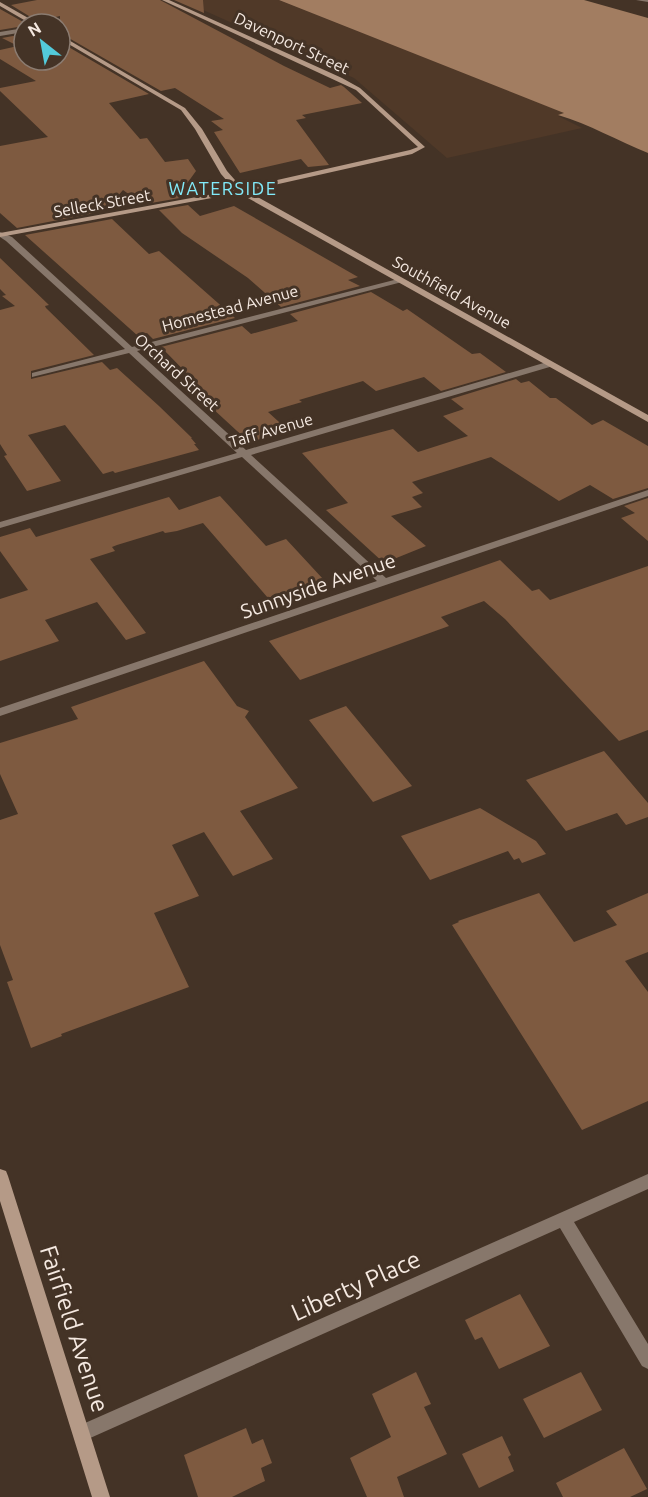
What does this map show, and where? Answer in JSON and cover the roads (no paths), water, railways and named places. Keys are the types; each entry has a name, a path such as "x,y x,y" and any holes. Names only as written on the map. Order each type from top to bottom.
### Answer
{"main road":[{"name":"Davenport Street","path":"165,0 358,89 420,144 422,147 419,150"},
{"path":"0,4 14,12"},
{"path":"72,45 179,106 195,125 231,183 241,191"},
{"name":"Selleck Street","path":"0,234 241,191 419,150"},
{"name":"Southfield Avenue","path":"241,191 648,419"},
{"name":"Fairfield Avenue","path":"0,1176 101,1497"}],"street":[{"path":"639,0 648,0"},
{"name":"Orchard Street","path":"0,234 9,239 386,583"},
{"name":"Homestead Avenue","path":"34,375 399,280"},
{"name":"Taff Avenue","path":"0,525 550,364"},
{"name":"Sunnyside Avenue","path":"0,712 648,493"},
{"name":"Liberty Place","path":"82,1434 648,1181"},
{"path":"564,1220 648,1360"}],"district":[{"name":"WATERSIDE","path":"223,189"}]}
